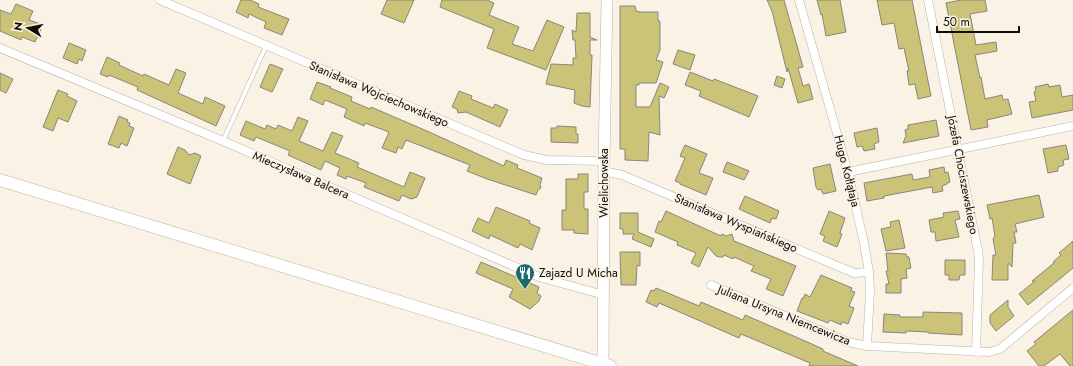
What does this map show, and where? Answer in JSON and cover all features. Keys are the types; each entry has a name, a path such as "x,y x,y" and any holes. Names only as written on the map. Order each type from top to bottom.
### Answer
{"main road":[{"path":"0,180 606,365"}],"street":[{"name":"Stanisława Wojciechowskiego","path":"160,0 524,155 547,160 604,166"},
{"name":"Wielichowska","path":"606,365 604,295 604,166 607,0"},
{"name":"Hugo Kołłątaja","path":"799,0 848,172 864,243 869,272 870,291 867,346"},
{"name":"Józefa Chociszewskiego","path":"928,0 979,260 976,352"},
{"name":"Mieczysława Balcera","path":"0,48 223,141 539,277 604,295"},
{"path":"848,172 1073,126"},
{"name":"Stanisława Wyspiańskiego","path":"604,166 854,273 869,272"},
{"name":"Juliana Ursyna Niemcewicza","path":"712,285 848,342 867,346 976,352 989,352 1000,349 1073,288"}],"lane":[{"path":"223,141 266,46"}],"building":[{"path":"241,0 250,0 259,4 258,7 289,19 282,35 264,28 266,22 249,14 248,18 236,12"},
{"path":"387,0 414,0 404,23 381,14"},
{"path":"442,0 487,0 494,3 489,15 519,27 512,44 533,51 547,20 564,27 546,70 487,48 494,29 440,7"},
{"path":"767,0 784,0 803,67 798,68 803,86 809,84 813,99 798,103 788,68 787,72 772,11"},
{"path":"817,0 840,0 846,32 826,36 822,14 821,15"},
{"path":"877,0 912,0 931,96 918,99 915,84 909,85 907,71 909,71 904,48 899,49 894,23 882,25"},
{"path":"961,0 985,0 987,11 970,14 976,45 996,42 997,51 975,55 980,78 981,77 985,99 1002,95 1003,100 1008,99 1012,114 987,120 988,127 971,130 946,3"},
{"path":"16,4 33,11 29,20 41,24 39,28 41,29 35,42 22,37 21,40 0,31 0,10 11,14"},
{"path":"620,6 635,6 636,11 640,12 658,12 658,21 660,21 660,50 656,60 663,62 656,83 639,83 639,85 636,85 636,107 650,107 660,83 669,87 664,98 659,96 660,135 649,132 648,161 625,160 625,149 620,149"},
{"path":"577,13 590,13 590,37 597,40 590,40 590,55 592,55 590,107 574,103 575,90 546,84 551,64 573,65 573,58 576,58 575,40 573,40 572,30 576,32"},
{"path":"69,43 86,50 82,61 79,59 77,64 63,58"},
{"path":"678,50 695,55 690,70 673,64"},
{"path":"107,57 120,63 119,65 143,76 144,74 169,85 176,69 186,73 178,93 203,104 205,97 225,106 216,126 137,90 138,87 109,75 108,77 100,74"},
{"path":"270,64 283,69 272,92 260,87"},
{"path":"690,72 713,81 714,79 758,96 749,117 699,96 701,91 685,85"},
{"path":"0,73 13,79 6,93 0,90"},
{"path":"777,76 785,79 782,88 774,85"},
{"path":"317,82 352,97 351,101 370,109 371,107 504,166 506,160 518,165 517,168 542,178 540,185 541,188 538,190 536,195 487,179 467,171 470,165 406,140 402,149 398,147 396,153 382,148 389,132 365,123 364,126 344,117 347,109 325,100 323,105 310,99"},
{"path":"1048,84 1049,87 1060,85 1062,97 1073,95 1073,110 1032,118 1029,102 1036,101 1034,92 1036,91 1035,87"},
{"path":"58,90 68,94 67,96 77,101 68,122 58,118 53,131 43,127"},
{"path":"459,91 472,96 471,99 493,108 495,104 508,110 500,127 466,112 458,113 457,109 452,107"},
{"path":"119,116 128,120 127,122 130,123 129,126 134,128 127,146 121,143 119,148 108,144"},
{"path":"298,117 308,121 299,141 323,151 332,132 343,136 335,153 359,163 357,167 404,187 410,172 425,178 417,197 411,199 402,195 399,201 364,187 366,183 347,176 346,179 337,175 340,168 325,161 321,170 288,155 290,151 256,137 254,141 240,135 246,121 265,129 267,125 276,129 278,125 292,131"},
{"path":"936,120 939,136 903,143 906,136 905,130 908,129 908,125"},
{"path":"557,126 576,127 578,143 551,142 551,128 557,128"},
{"path":"877,128 879,142 874,144 875,149 864,151 862,146 857,147 854,133"},
{"path":"685,145 707,154 699,173 713,178 706,195 675,181 685,158 680,156"},
{"path":"1066,145 1069,159 1063,160 1064,165 1058,167 1058,171 1048,173 1043,149"},
{"path":"178,147 185,150 189,155 195,153 201,156 190,184 167,174"},
{"path":"727,162 749,171 744,180 723,172"},
{"path":"830,164 836,191 823,194 821,189 818,190 816,187 813,168"},
{"path":"944,167 945,173 948,172 950,182 942,186 943,191 933,193 932,187 884,196 884,198 867,201 864,183 912,174 913,180 930,177 929,170"},
{"path":"578,174 588,174 588,192 584,192 584,209 588,209 588,234 574,233 574,230 562,230 562,210 566,210 566,179 578,179"},
{"path":"1039,195 1044,217 1015,224 1017,232 1014,232 1016,243 1013,243 1012,267 1008,263 1008,280 992,280 993,255 996,255 993,239 995,236 992,218 990,219 987,205"},
{"path":"745,196 779,211 776,219 772,218 770,223 739,209"},
{"path":"496,207 530,221 529,223 540,228 532,250 520,244 518,248 490,235 489,239 472,231 478,218 489,223"},
{"path":"666,211 721,236 722,234 726,236 732,234 734,241 796,266 783,296 766,289 771,279 751,271 754,266 734,257 733,259 724,255 723,257 716,256 708,247 699,267 691,263 696,253 677,245 678,242 655,232 659,221 661,222"},
{"path":"829,211 845,218 840,233 842,234 837,247 823,241 825,236 820,234"},
{"path":"958,211 960,219 955,220 959,237 936,241 935,232 931,232 929,220 944,217 943,213"},
{"path":"620,213 638,213 638,232 654,239 651,247 632,239 634,234 623,234 623,229 620,229"},
{"path":"899,220 905,248 886,251 881,229 891,227 890,222"},
{"path":"1073,241 1073,268 1028,305 1019,294 1054,263 1053,262 1061,255 1059,253"},
{"path":"620,252 640,252 640,266 637,265 636,285 621,285"},
{"path":"886,253 906,254 907,257 909,257 911,268 906,269 907,278 901,279 901,293 886,293 886,284 889,284 886,271 888,271"},
{"path":"945,260 965,260 965,275 960,275 959,280 949,280 949,275 945,275"},
{"path":"481,262 539,287 537,293 541,296 539,301 530,309 509,297 513,289 476,273"},
{"path":"821,275 852,288 851,291 855,292 849,306 854,308 848,324 842,322 841,325 830,320 828,323 797,311 805,294 810,297"},
{"path":"656,288 699,306 701,302 743,320 745,315 858,366 809,366 810,363 741,334 739,338 659,303 657,307 646,302 651,290 654,291"},
{"path":"1008,300 1008,307 1014,316 996,331 990,323 990,315"},
{"path":"1073,310 1073,366 1070,366 1060,354 1044,366 1039,366 1027,351 1036,344 1034,342"},
{"path":"923,312 962,313 962,335 906,331 906,333 883,332 884,314 900,315 900,317 923,317"}],"place":[{"name":"Zajazd U Micha","path":"525,290"}]}
